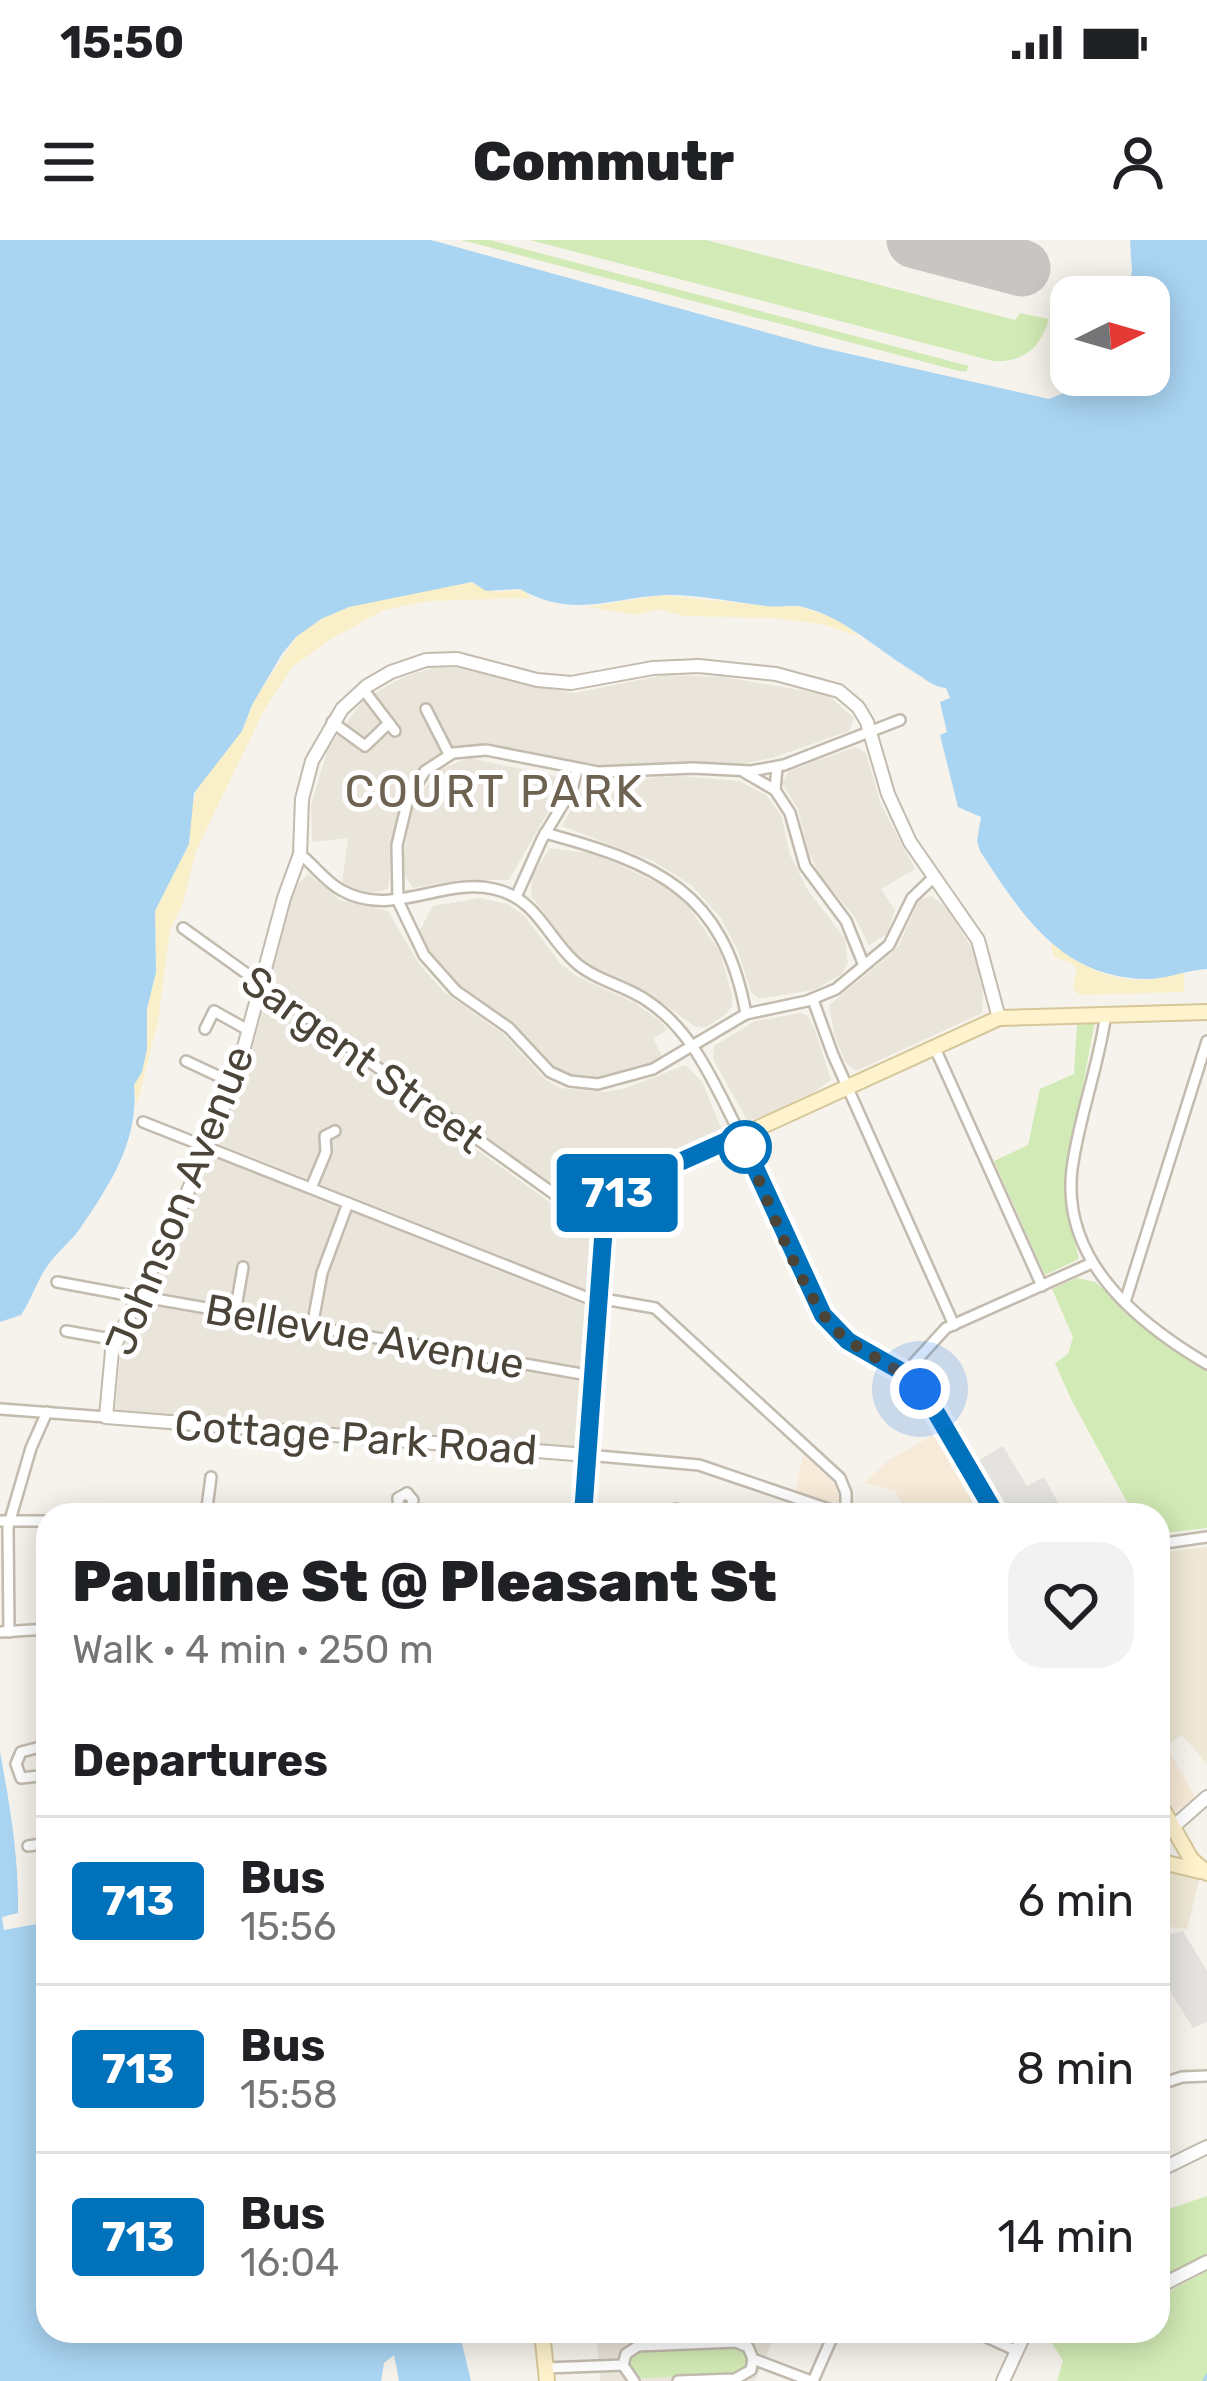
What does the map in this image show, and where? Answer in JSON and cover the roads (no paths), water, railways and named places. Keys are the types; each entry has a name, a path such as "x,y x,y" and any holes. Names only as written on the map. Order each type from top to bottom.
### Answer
{"main road":[{"path":"584,1503 602,1228 608,1206 624,1187 999,1018 1207,1012"},
{"path":"740,1135 823,1315 852,1344 904,1374 937,1412 989,1503"},
{"path":"1170,1822 1195,1864 1207,1873"},
{"path":"1170,1864 1207,1873"},
{"path":"543,2343 546,2375"}],"street":[{"path":"332,722 365,746 392,727 363,689 396,670 440,658 559,683 671,666 729,668 832,688 858,707 871,731 896,815 978,940 999,1018"},
{"name":"Johnson Avenue","path":"106,1417 111,1356 117,1340 233,1083 300,854 305,783 314,755 332,722 363,689"},
{"path":"426,709 449,754"},
{"path":"900,720 777,767 742,771 578,770 485,750 449,754 425,771 408,799 396,851 398,901 417,945 436,971 509,1028 555,1076 581,1083 623,1080 647,1072 746,1014 813,1000 840,986 889,945 912,898 934,878"},
{"path":"775,790 777,767"},
{"path":"516,897 578,770"},
{"path":"742,771 775,790 790,813 807,871 846,921 863,963"},
{"path":"545,833 638,863 689,893 730,950 746,1014"},
{"path":"300,854 346,893 398,901 467,886 516,897 537,914 579,966 653,1005 692,1046 740,1135"},
{"name":"Sargent Street","path":"183,928 602,1228"},
{"path":"813,1000 954,1325"},
{"path":"205,1029 214,1011 248,1030"},
{"path":"1106,1013 1071,1181 1077,1229 1092,1263 1125,1302 1161,1334 1206,1359"},
{"path":"1125,1302 1207,1041"},
{"path":"934,1046 1042,1286"},
{"path":"186,1061 233,1083"},
{"path":"142,1122 598,1300 655,1308 837,1475 846,1503"},
{"path":"311,1188 326,1152"},
{"path":"312,1327 322,1273 348,1203"},
{"path":"904,1374 942,1331 1092,1263"},
{"path":"235,1313 243,1267"},
{"name":"Bellevue Avenue","path":"56,1282 592,1376"},
{"path":"66,1331 117,1340"},
{"name":"Cottage Park Road","path":"1,1409 699,1465 811,1503"},
{"path":"36,1630 5,1632 5,1521 47,1412"},
{"path":"208,1503 211,1477"},
{"path":"5,1521 36,1522"},
{"path":"1170,1542 1207,1537"},
{"path":"36,1747 23,1750 16,1760 21,1778 36,1776"},
{"path":"1173,1827 1207,1797"},
{"path":"28,1846 36,1845"},
{"path":"1170,2081 1207,2076"},
{"path":"1170,2165 1207,2147"},
{"path":"1170,2282 1207,2262"},
{"path":"623,2365 628,2351 640,2346 712,2343"},
{"path":"678,2381 740,2378 751,2370 753,2359 748,2348 738,2343"},
{"path":"753,2359 812,2381 829,2343"},
{"path":"1001,2343 1017,2350"},
{"path":"1003,2381 1020,2343"},
{"path":"546,2375 623,2365"},
{"path":"623,2365 634,2381"}],"water":[{"path":"0,240 431,240 819,347 1049,399 1170,396 1170,276 1131,276 1130,240 1207,240 1207,969 1151,979 1120,976 1093,969 1049,940 1012,899 980,851 981,817 958,807 940,735 947,732 940,702 950,698 946,688 818,612 677,595 575,605 520,589 486,591 472,582 349,607 296,637 252,705 242,731 194,793 189,844 155,911 156,972 147,1009 147,1049 134,1085 127,1144 101,1196 48,1265 21,1315 0,1322"},
{"path":"0,1752 18,1893 18,1913 2,1917 4,1930 36,1924 36,2343 462,2343 471,2381 399,2381 394,2355 384,2363 381,2381 0,2381"}],"waterway":[{"path":"1204,2381 1207,2375"}],"district":[{"name":"COURT PARK","path":"495,791"}]}
